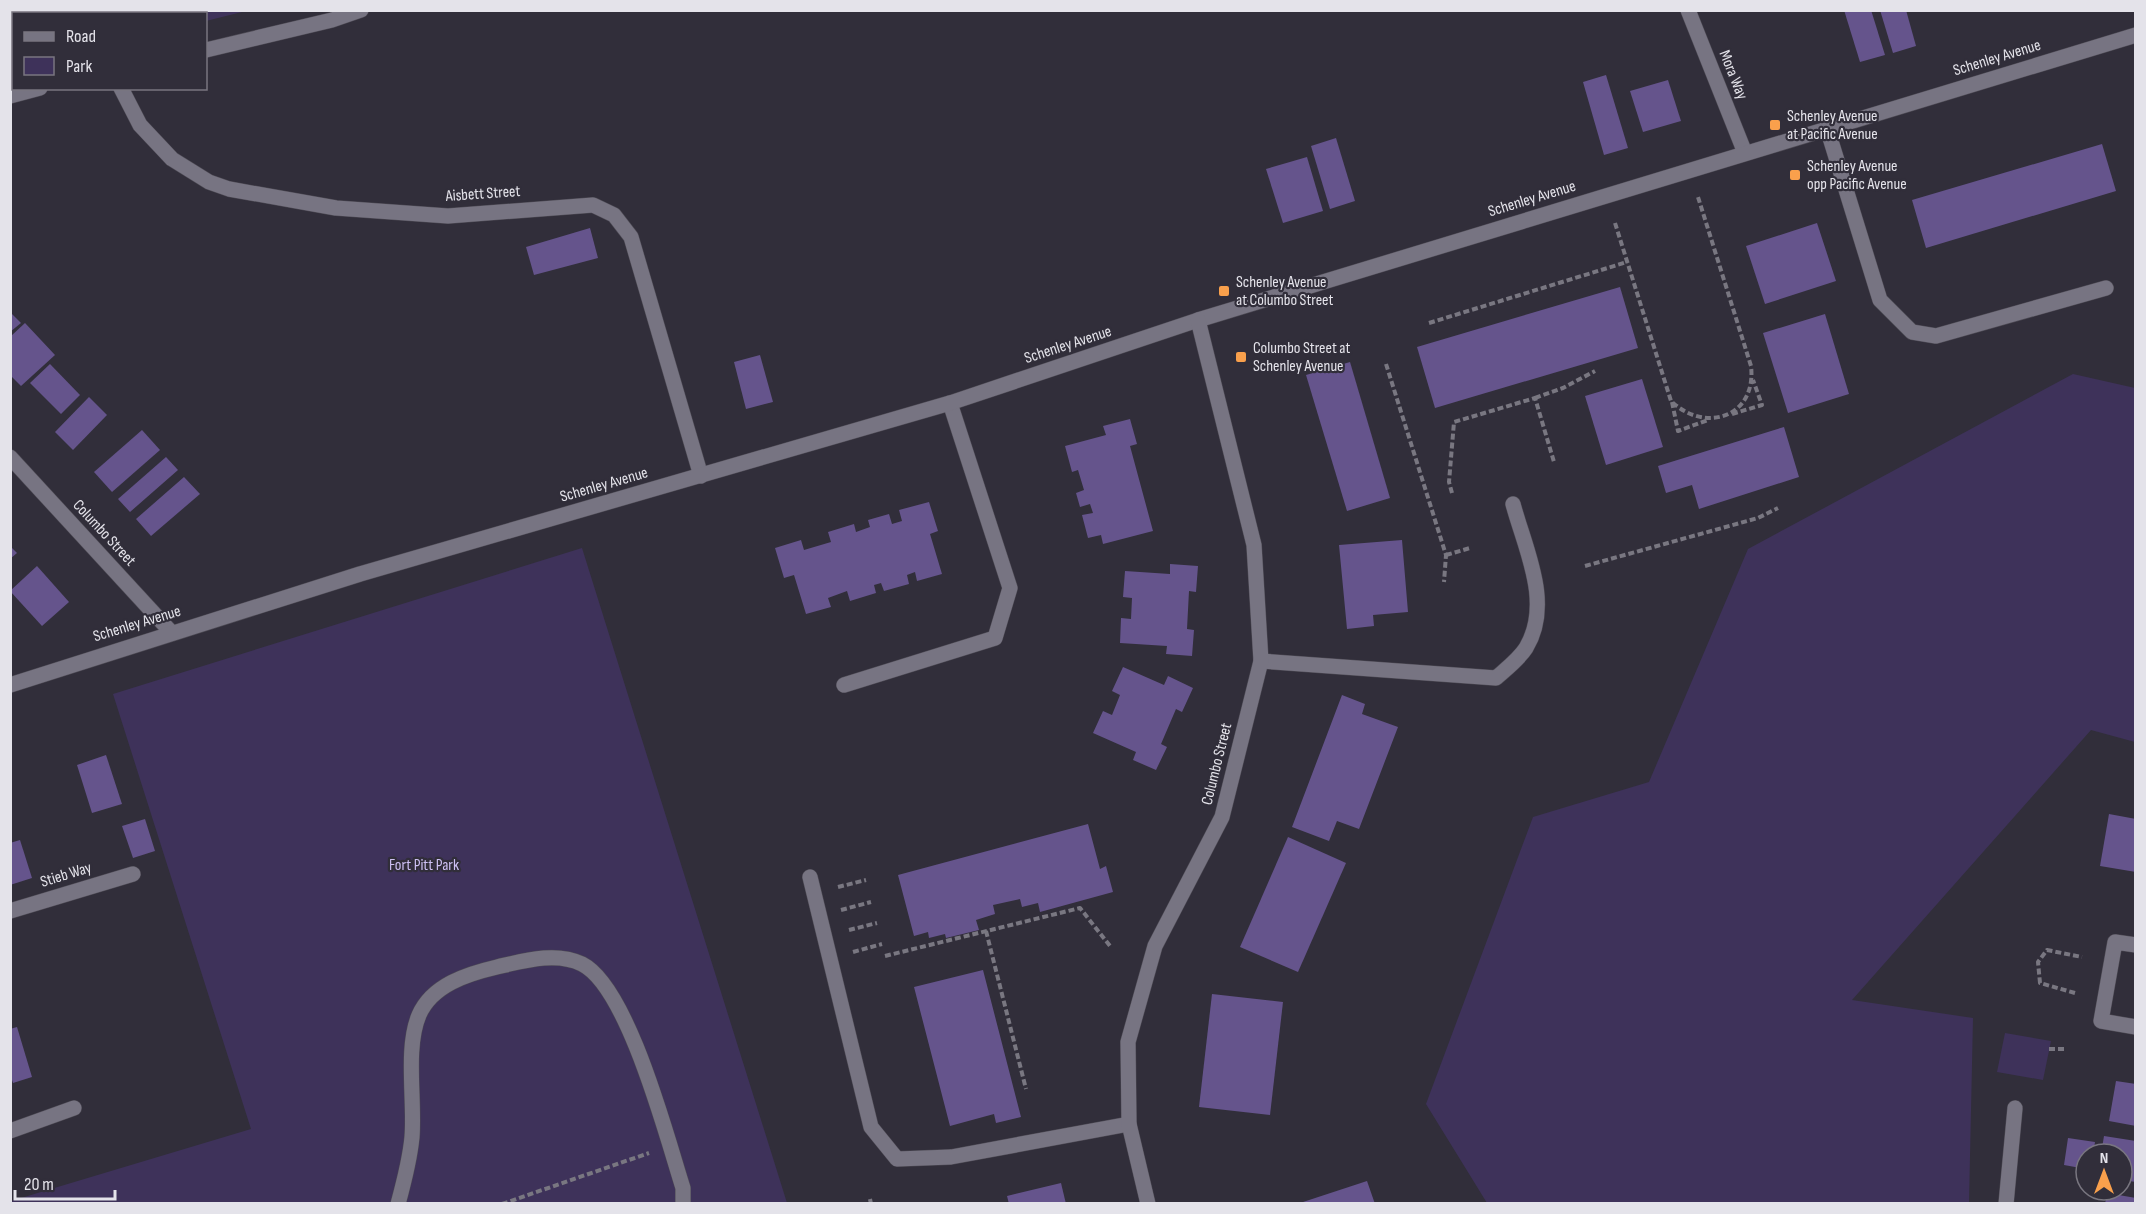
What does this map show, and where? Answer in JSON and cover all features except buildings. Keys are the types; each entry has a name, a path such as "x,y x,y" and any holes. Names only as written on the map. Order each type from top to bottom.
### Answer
{"street":[{"path":"207,50 332,20 361,10"},
{"name":"Mora Way","path":"1688,10 1745,153"},
{"name":"Schenley Avenue","path":"10,684 360,574 950,403 1198,320 2136,35"},
{"path":"10,96 32,90"},
{"name":"Aisbett Street","path":"122,90 127,104 140,125 164,151 190,172 229,189 336,208 448,216 585,204 608,210 621,221 631,237 701,476"},
{"path":"1827,128 1880,300 1912,332 1936,336 2106,288"},
{"name":"Columbo Street","path":"1148,1203 1129,1124 1128,1042 1155,946 1222,817 1261,661 1254,545 1198,320"},
{"path":"844,685 995,638 1010,588 950,403"},
{"name":"Columbo Street","path":"10,457 171,632"},
{"path":"1261,661 1496,678 1525,649 1536,623 1538,594 1513,504"},
{"name":"Stieb Way","path":"10,911 133,874"},
{"path":"810,877 871,1127 897,1159 951,1158 1129,1124"},
{"path":"2136,945 2115,942 2102,1021 2136,1027"},
{"path":"398,1203 412,1138 413,1031 420,1013 436,990 480,971 544,956 582,964 613,994 645,1069 683,1188 683,1203"},
{"path":"10,1131 74,1108"},
{"path":"2006,1203 2015,1108"}],"path":[{"path":"1615,223 1678,430 1762,405 1698,197"},
{"path":"1429,323 1627,262"},
{"path":"1386,363 1446,555 1444,582"},
{"path":"1452,493 1449,482 1454,422 1563,388 1595,371"},
{"path":"1726,416 1738,408 1748,396 1753,380"},
{"path":"1535,398 1554,462"},
{"path":"1671,401 1682,412 1696,418 1711,419"},
{"path":"1585,566 1758,518 1778,508"},
{"path":"1446,555 1470,548"},
{"path":"833,889 866,880"},
{"path":"838,910 871,902"},
{"path":"885,956 1080,908 1110,946"},
{"path":"842,932 877,923"},
{"path":"987,931 1026,1089"},
{"path":"849,953 882,944"},
{"path":"2075,993 2040,983 2038,963 2047,950 2082,957"},
{"path":"2049,1048 2066,1048"},
{"path":"502,1203 670,1146"}],"green space":[{"path":"11,10 246,11 207,21 207,12 12,12 11,66"},
{"path":"2073,374 2135,388 2135,742 2091,730 1852,1000 1973,1018 1969,1203 1487,1203 1426,1104 1533,817 1649,782 1748,549"},
{"name":"Fort Pitt Park","path":"582,548 787,1203 11,1204 11,1201 251,1129 113,694"},
{"path":"2005,1033 2051,1041 2043,1080 1997,1072"}],"place":[{"name":"Schenley Avenue at Pacific Avenue","path":"1775,125"},
{"name":"Schenley Avenue opp Pacific Avenue","path":"1795,175"},
{"name":"Schenley Avenue at Columbo Street","path":"1224,291"},
{"name":"Columbo Street at Schenley Avenue","path":"1241,357"}]}
